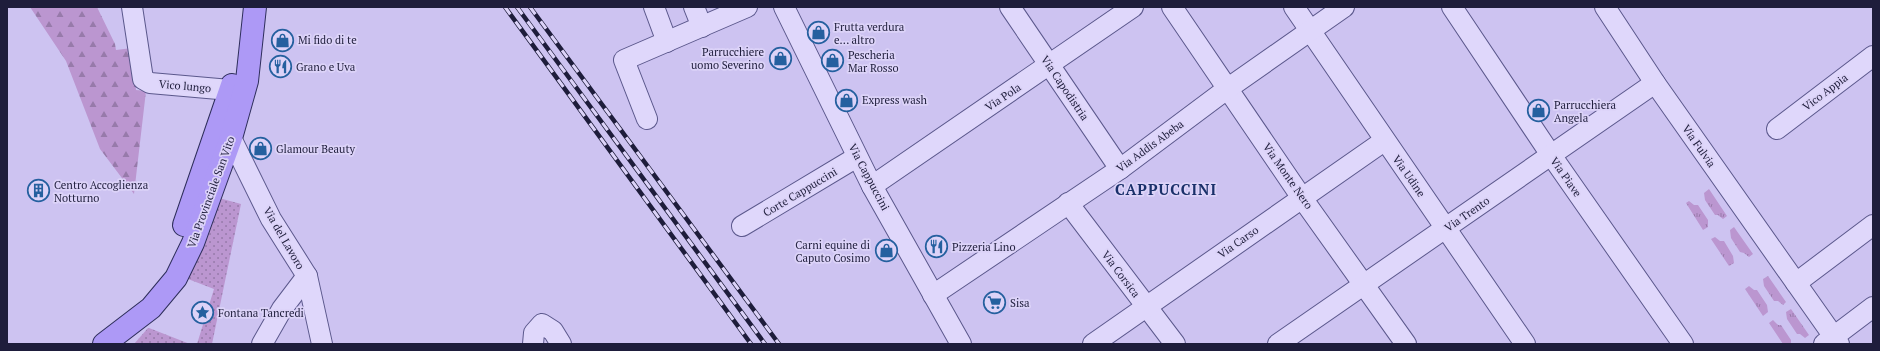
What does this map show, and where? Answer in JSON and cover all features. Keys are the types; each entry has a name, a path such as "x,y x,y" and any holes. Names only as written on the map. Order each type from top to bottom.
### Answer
{"main road":[{"name":"Via Provinciale San Vito","path":"104,344 151,308 176,278 193,243 232,138 247,81 250,38 255,7"},
{"name":"Via Provinciale San Vito","path":"128,325 166,268 181,234 230,90 250,38"}],"street":[{"name":"Vico lungo","path":"132,7 143,79 150,83 230,90"},
{"path":"654,7 666,42"},
{"path":"694,7 702,26"},
{"path":"647,119 624,60 747,7"},
{"name":"Via Capodistria","path":"1010,7 1120,169"},
{"name":"Via Pola","path":"872,186 1050,66 1133,7"},
{"name":"Via Monte Nero","path":"1172,7 1302,198 1406,344"},
{"name":"Via Udine","path":"1294,7 1384,141 1447,229 1525,344"},
{"name":"Via Addis Abeba","path":"933,295 1120,169 1227,89 1344,7"},
{"name":"Via Piave","path":"1452,7 1551,155 1683,344"},
{"name":"Via Fulvia","path":"1605,7 1655,83 1796,283 1832,342"},
{"name":"Via Cappuccini","path":"788,9 857,157 961,344"},
{"name":"Vico Appia","path":"1778,129 1873,56"},
{"name":"Via Trento","path":"1278,344 1447,229 1655,83"},
{"name":"Via del Lavoro","path":"232,138 271,219 307,276 322,344"},
{"name":"Via Carso","path":"1093,344 1384,141"},
{"name":"Corte Cappuccini","path":"742,226 857,157"},
{"name":"Via Corsica","path":"1068,203 1175,344"},
{"path":"1796,283 1873,225"},
{"path":"262,344 282,309 307,276"},
{"path":"1832,342 1873,307"},
{"path":"533,344 534,334 542,324 553,330 561,344"}],"green space":[{"path":"30,7 97,7 115,44 116,50 132,48 136,90 146,91 134,194 100,149 66,61"},
{"path":"1709,189 1727,216 1723,219 1718,215 1715,215 1705,200 1704,193"},
{"path":"219,198 241,204 212,344 197,344 214,289 188,279"},
{"path":"1689,201 1694,205 1698,205 1708,220 1708,227 1703,230 1686,203"},
{"path":"1734,227 1753,254 1749,257 1740,252 1731,238 1730,230"},
{"path":"1715,237 1720,241 1724,241 1733,256 1734,263 1729,266 1711,239"},
{"path":"1768,276 1786,302 1783,305 1778,301 1774,301 1764,286 1763,279"},
{"path":"1749,286 1754,290 1757,290 1767,305 1768,312 1763,316 1745,289"},
{"path":"1791,309 1809,335 1805,338 1800,334 1797,334 1787,319 1786,312"},
{"path":"1773,320 1778,325 1781,325 1791,340 1791,344 1783,344 1769,323"},
{"path":"149,328 190,344 134,344"}],"railway":[{"path":"505,7 751,344"},
{"path":"517,7 765,344"},
{"path":"530,7 779,344"}],"place":[{"name":"Frutta verdura e... altro","path":"819,33"},
{"name":"Mi fido di te","path":"282,40"},
{"name":"Parrucchiere uomo Severino","path":"780,58"},
{"name":"Pescheria Mar Rosso","path":"832,61"},
{"name":"Grano e Uva","path":"280,67"},
{"name":"Express wash","path":"846,100"},
{"name":"Parrucchiera Angela","path":"1538,111"},
{"name":"Glamour Beauty","path":"260,149"},
{"name":"Centro Accoglienza Notturno","path":"39,191"},
{"name":"Pizzeria Lino","path":"936,247"},
{"name":"Carni equine di Caputo Cosimo","path":"886,251"},
{"name":"Sisa","path":"995,303"},
{"name":"Fontana Tancredi","path":"202,313"}],"district":[{"name":"CAPPUCCINI","path":"1166,190"}]}
